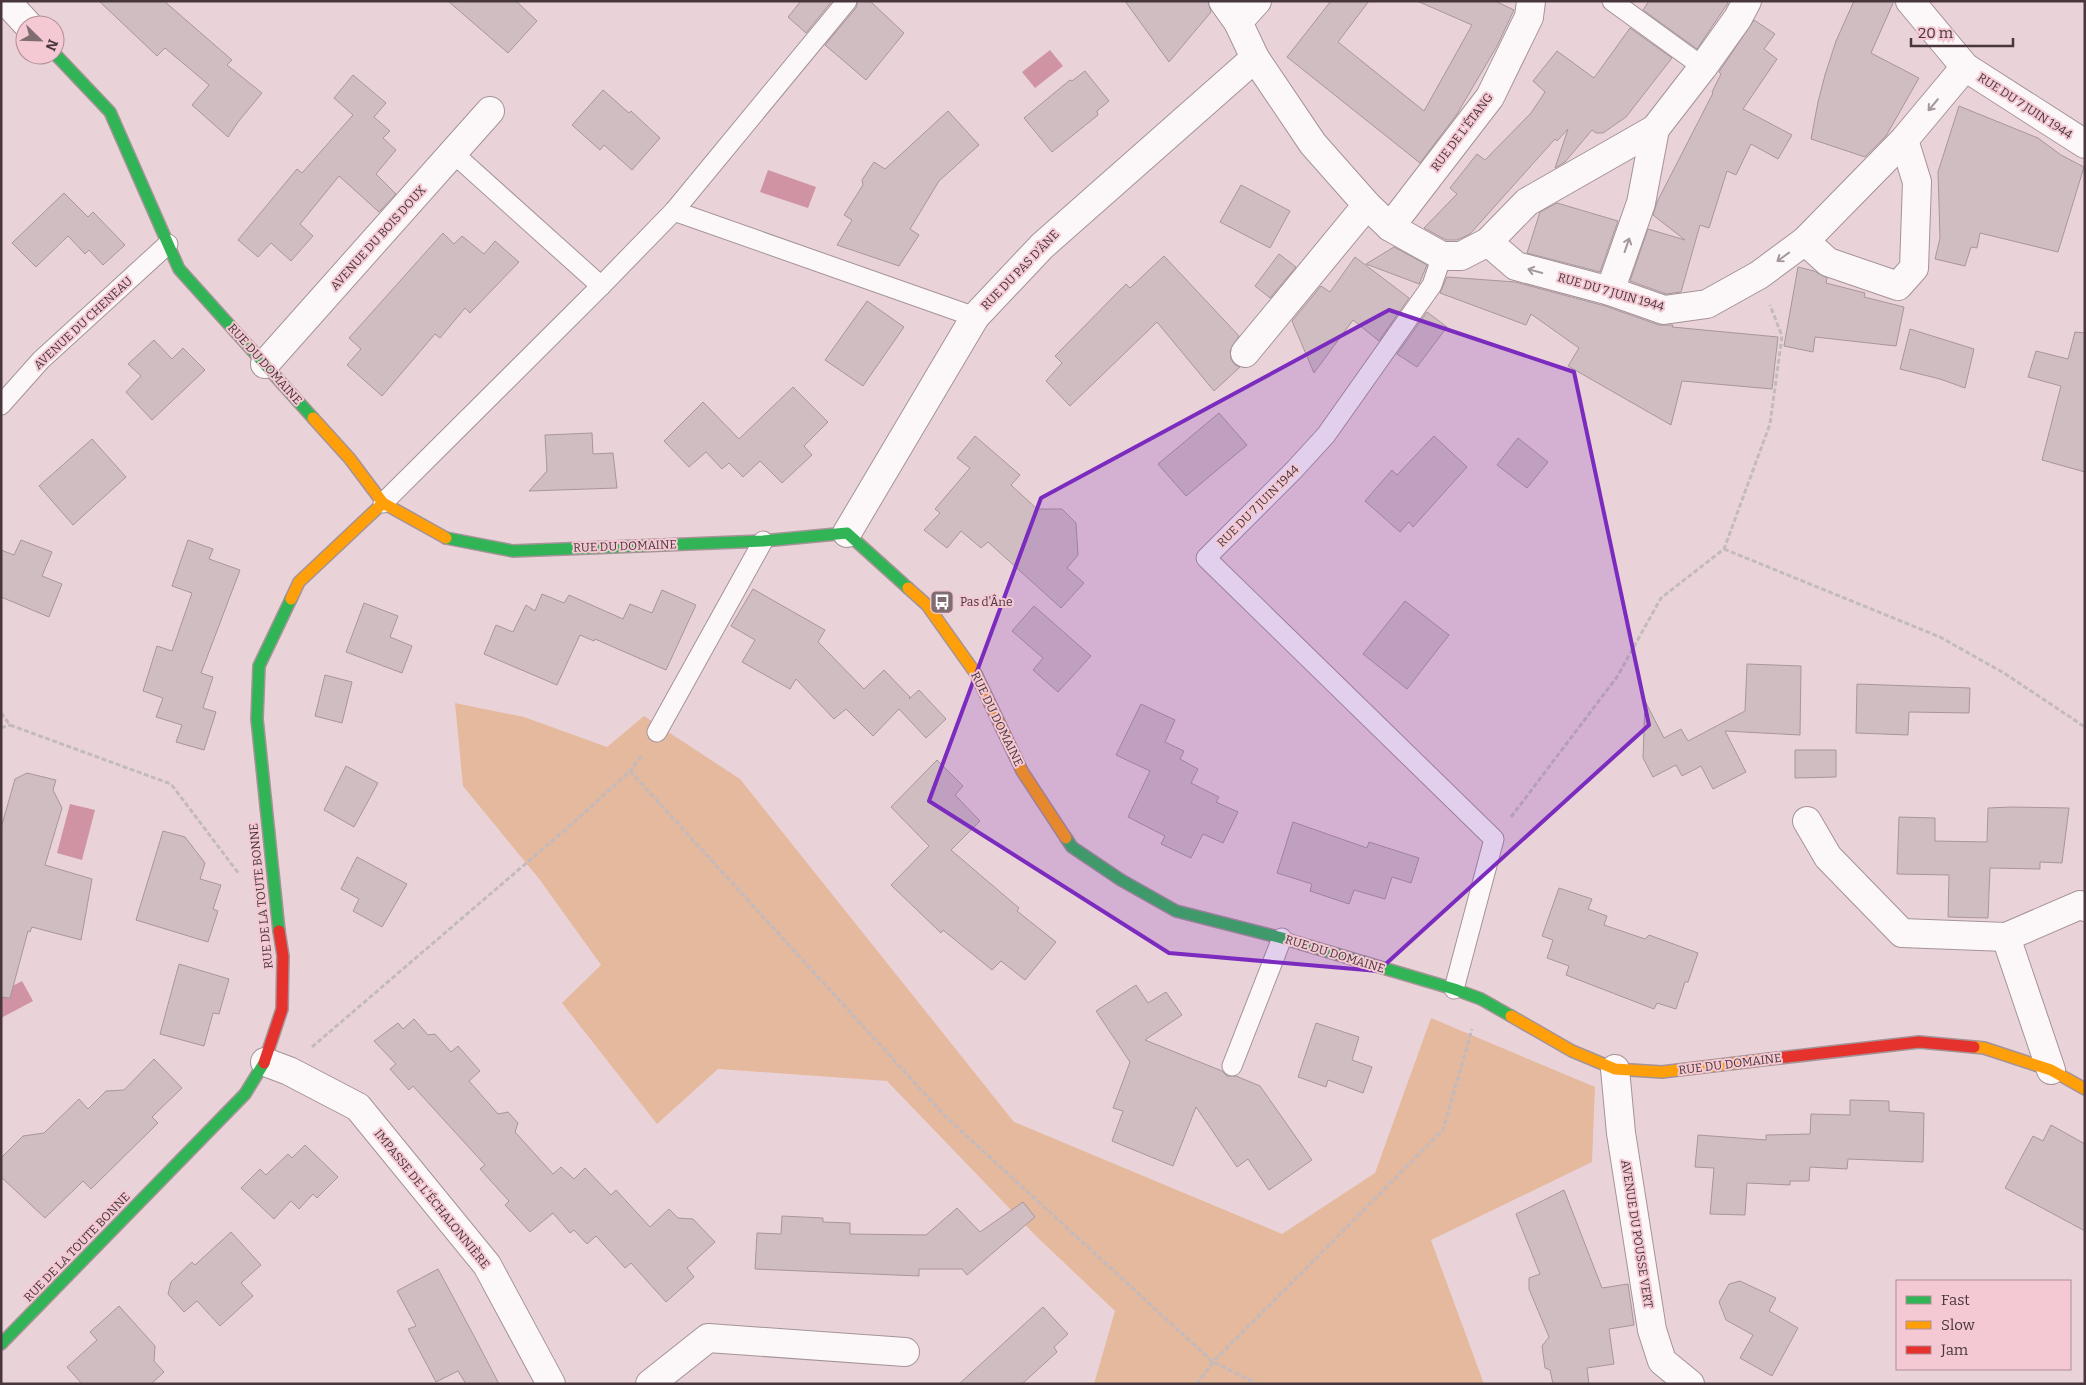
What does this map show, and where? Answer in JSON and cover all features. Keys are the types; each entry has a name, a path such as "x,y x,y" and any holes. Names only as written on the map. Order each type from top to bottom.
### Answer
{"street":[{"path":"6,1 19,15"},
{"path":"1257,1 1230,11 1255,58 1313,144 1367,205 1390,227 1442,256 1460,256 1488,242 1527,202 1655,129 1703,67 1738,18 1747,1"},
{"name":"RUE DE L'ÉTANG","path":"1390,227 1490,97 1529,17 1531,1"},
{"name":"RUE DU 7 JUIN 1944","path":"1910,1 1965,68 2085,144"},
{"name":"RUE DU PAS D'ÂNE","path":"846,533 975,317 1042,246 1255,58"},
{"name":"RUE DU DOMAINE","path":"65,65 110,112 179,269 350,459 383,503 444,538 513,551 763,541 846,533 928,605 976,674 1022,771 1072,846 1120,880 1176,911 1282,938 1454,989 1481,1000 1572,1051 1615,1069 1662,1072 1919,1042 1984,1048 2051,1070 2085,1089"},
{"name":"RUE DU 7 JUIN 1944","path":"1488,242 1516,266 1610,291 1664,310 1707,304 1759,275 1805,241 1904,140 1965,68"},
{"name":"AVENUE DU BOIS DOUX","path":"265,364 490,111"},
{"path":"1610,291 1641,203 1655,129"},
{"path":"1805,241 1828,262 1898,286 1914,268 1917,182 1904,140"},
{"path":"1245,353 1367,205"},
{"name":"RUE DE LA TOUTE BONNE","path":"1,1344 244,1094 277,1066 282,1009 283,956 275,906 257,719 259,666 299,582 383,503"},
{"path":"1807,821 1828,857 1902,933 2006,936 2080,905 2085,907"},
{"path":"2006,936 2051,1070"},
{"name":"IMPASSE DE L'ÉCHALONNIÈRE","path":"277,1066 358,1107 487,1265 551,1384"},
{"name":"AVENUE DU POUSSE VERT","path":"1615,1069 1621,1133 1652,1330 1662,1360 1690,1384"},
{"path":"650,1384 708,1338 905,1352"}],"lane":[{"path":"383,503 674,211 847,1"},
{"path":"1612,1 1703,67"},
{"path":"453,153 601,286"},
{"path":"674,211 975,317"},
{"name":"AVENUE DU CHENEAU","path":"1,405 41,360 168,244"},
{"name":"RUE DU 7 JUIN 1944","path":"1442,256 1432,285 1326,435 1294,470 1206,558 1494,839"},
{"path":"657,732 763,541"},
{"path":"1454,989 1494,839"},
{"path":"1232,1066 1282,938"}],"path":[{"path":"1494,839 1617,677 1661,598 1724,549 1770,424 1782,336 1759,275"},
{"path":"1724,549 1940,637 2004,673 2085,727"},
{"path":"1,713 10,725 171,784 240,876 275,906"},
{"path":"1,728 10,725"},
{"path":"277,1066 307,1052 573,823 630,771 657,732"},
{"path":"630,771 945,1116 1213,1362 1258,1384"},
{"path":"1197,1384 1213,1362 1443,1130 1481,1000"}],"highlighted area":[{"path":"1389,310 1574,372 1649,725 1378,971 1169,953 929,801 1041,498"}],"shaded area":[{"path":"1050,50 1063,66 1035,88 1022,72"},
{"path":"768,170 816,187 808,208 760,192"},
{"path":"455,703 524,717 607,747 644,716 740,779 1014,1122 1282,1234 1375,1173 1431,1018 1595,1087 1592,1162 1431,1240 1484,1384 1094,1384 1115,1311 1037,1237 887,1081 718,1069 657,1124 562,1003 601,965 540,880 463,786"},
{"path":"70,804 95,810 82,860 57,853"},
{"path":"22,981 33,1001 1,1018 1,992"}],"building":[{"path":"99,1 164,1 232,60 227,65 262,93 228,137 192,105 209,85 165,48 157,56"},
{"path":"448,1 516,1 537,21 508,53"},
{"path":"801,1 832,1 806,33 788,17"},
{"path":"858,1 870,1 904,33 866,80 825,45 856,8"},
{"path":"1125,1 1208,1 1211,12 1169,62"},
{"path":"1331,1 1369,1 1338,42 1424,111 1472,25 1417,1 1495,1 1514,10 1497,46 1457,114 1420,163 1287,57"},
{"path":"1649,1 1726,1 1728,3 1697,49 1643,10"},
{"path":"1854,1 1894,1 1871,53 1919,78 1886,136 1865,157 1811,139 1825,75 1836,41"},
{"path":"1754,20 1775,34 1764,49 1777,59 1743,109 1792,135 1778,159 1751,144 1736,175 1727,171 1709,228 1700,225 1681,292 1666,294 1630,281 1648,229 1685,240 1653,215 1657,202 1713,93 1721,74 1719,72"},
{"path":"1630,28 1672,58 1626,117 1603,133 1596,133 1592,130 1565,162 1555,168 1568,129 1557,141 1555,139 1470,234 1457,240 1446,240 1424,228 1457,194 1450,188 1477,154 1485,160 1531,113 1545,92 1533,81 1557,51 1594,78"},
{"path":"1085,71 1109,101 1097,111 1098,115 1052,152 1024,118 1070,80 1072,81"},
{"path":"353,75 386,103 374,117 390,131 383,138 396,150 376,174 396,194 379,212 339,176 300,224 313,236 291,261 271,243 258,257 238,240 297,169 302,173 353,115 334,98"},
{"path":"603,90 629,113 631,111 660,138 632,170 604,145 600,150 572,125"},
{"path":"1959,106 2038,138 2061,155 2084,167 2058,252 1980,233 1977,248 1971,247 1965,266 1935,259 1940,238 1938,172"},
{"path":"948,111 979,145 939,181 910,229 919,235 899,266 837,245 852,220 844,215 863,185 862,180 874,162 885,169"},
{"path":"1241,185 1290,211 1270,248 1220,222"},
{"path":"64,193 88,217 93,212 125,245 103,265 89,250 85,254 68,236 36,267 12,243"},
{"path":"1557,203 1618,221 1600,272 1527,253 1540,212"},
{"path":"443,233 454,244 462,236 484,254 495,241 519,262 470,313 465,308 440,338 435,334 382,396 347,365 361,349 349,338"},
{"path":"1394,247 1427,265 1419,284 1366,264"},
{"path":"1279,254 1296,267 1270,298 1255,286"},
{"path":"1164,256 1239,336 1230,351 1231,359 1235,365 1240,367 1214,391 1157,322 1070,406 1046,381 1062,363 1055,356 1126,284 1130,288"},
{"path":"1355,257 1409,298 1379,341 1353,320 1314,373 1292,321 1321,286 1330,292"},
{"path":"1798,267 1814,271 1827,278 1826,283 1865,293 1864,297 1904,307 1896,346 1815,337 1813,352 1784,346"},
{"path":"1447,277 1515,282 1605,306 1659,325 1778,337 1772,389 1682,381 1671,425 1568,366 1579,348 1531,314 1526,325 1440,293"},
{"path":"867,301 904,327 863,386 825,360"},
{"path":"1427,312 1447,327 1417,367 1397,354"},
{"path":"1910,329 1974,349 1965,388 1940,379 1900,369"},
{"path":"2075,332 2085,333 2085,472 2042,460 2061,386 2028,377 2036,351 2068,359"},
{"path":"154,340 172,359 183,348 205,370 152,420 126,392 141,376 128,364"},
{"path":"793,387 828,422 804,446 812,455 782,483 760,461 743,477 729,463 722,469 706,452 689,467 664,441 703,402 739,439"},
{"path":"1219,413 1247,445 1186,496 1158,464"},
{"path":"592,433 593,454 613,453 617,488 529,491 547,471 545,435"},
{"path":"975,436 1020,475 1011,485 1037,509 1062,509 1076,523 1078,555 1067,568 1084,583 1061,608 988,542 981,548 961,531 947,548 924,530 940,513 935,509 970,468 957,458"},
{"path":"1434,436 1467,467 1413,527 1409,522 1400,532 1365,501 1392,470 1397,475"},
{"path":"1518,438 1548,462 1527,488 1497,465"},
{"path":"92,439 126,477 73,525 39,486"},
{"path":"21,540 52,552 42,576 62,584 49,617 1,597 1,550 14,555"},
{"path":"188,540 213,549 209,559 240,570 201,673 213,677 203,708 216,712 204,750 176,742 182,725 156,717 163,698 143,691 157,646 172,651 192,593 172,586"},
{"path":"753,589 825,630 818,642 864,689 884,670 910,697 909,699 919,690 946,719 926,738 899,709 873,736 846,709 834,719 796,679 790,689 742,662 755,640 731,626"},
{"path":"662,590 696,605 666,670 595,639 594,641 580,635 557,685 484,654 496,625 513,632 526,605 535,611 542,594 564,603 569,595 623,619 630,604 652,613"},
{"path":"1405,601 1449,635 1407,689 1363,654"},
{"path":"364,603 398,616 390,637 412,646 402,673 346,652"},
{"path":"1034,606 1091,656 1058,692 1033,670 1043,658 1012,631"},
{"path":"1747,664 1801,666 1800,735 1725,731 1746,772 1713,789 1701,766 1682,776 1676,765 1653,777 1643,758 1645,701 1664,738 1681,729 1688,741 1745,711"},
{"path":"325,675 352,682 342,723 315,716"},
{"path":"1857,684 1970,688 1969,713 1909,712 1908,735 1856,733"},
{"path":"1141,704 1175,720 1165,742 1184,751 1180,759 1198,769 1191,783 1219,797 1216,802 1238,812 1223,843 1203,834 1191,858 1161,844 1165,836 1128,817 1150,771 1116,755"},
{"path":"1795,750 1836,750 1836,777 1795,778"},
{"path":"937,760 963,786 955,795 980,821 951,850 1019,908 1017,911 1056,942 1025,980 1001,961 992,970 943,930 941,933 891,885 929,846 891,807"},
{"path":"346,766 378,783 354,827 324,810"},
{"path":"27,773 56,780 53,790 62,808 45,865 92,879 81,940 32,927 30,932 28,931 10,998 1,997 1,828 15,779"},
{"path":"1988,808 2069,808 2062,863 2040,862 2040,869 1990,868 1988,918 1948,917 1949,875 1897,874 1899,817 1935,818 1935,841 1987,842"},
{"path":"1293,822 1367,848 1369,842 1419,858 1411,883 1392,877 1385,899 1354,890 1349,904 1310,891 1312,884 1277,873"},
{"path":"163,831 185,837 205,863 200,879 221,885 213,909 218,911 208,942 136,920"},
{"path":"357,857 407,884 382,927 353,911 359,899 341,889"},
{"path":"1559,888 1592,899 1588,909 1607,916 1604,925 1645,939 1649,935 1698,953 1676,1009 1657,1003 1654,1009 1566,975 1569,966 1547,958 1553,940 1542,936"},
{"path":"179,964 229,979 219,1014 213,1013 204,1046 160,1034"},
{"path":"1136,985 1148,1003 1166,992 1182,1015 1145,1040 1222,1071 1227,1076 1236,1076 1260,1086 1312,1160 1269,1190 1248,1159 1237,1167 1196,1107 1173,1166 1112,1141 1123,1111 1113,1108 1130,1062 1096,1011"},
{"path":"414,1019 428,1035 435,1034 451,1052 458,1046 480,1071 469,1081 498,1114 508,1112 518,1123 515,1132 553,1174 561,1167 574,1179 585,1168 611,1195 616,1190 650,1227 669,1209 678,1218 693,1219 715,1242 687,1268 694,1277 666,1302 631,1263 625,1268 596,1236 587,1244 574,1230 570,1233 553,1213 530,1232 505,1205 509,1201 480,1169 485,1165 413,1086 409,1090 390,1069 396,1064 374,1041 398,1023 403,1029"},
{"path":"1316,1023 1359,1037 1352,1060 1372,1067 1363,1093 1328,1080 1326,1087 1298,1077"},
{"path":"154,1059 182,1088 152,1117 158,1123 91,1189 83,1181 45,1218 1,1177 1,1158 23,1136 44,1133 79,1099 88,1109 106,1091 124,1090"},
{"path":"1850,1100 1889,1101 1889,1111 1924,1113 1923,1162 1848,1159 1847,1169 1810,1167 1809,1181 1790,1181 1790,1185 1747,1183 1745,1215 1710,1214 1714,1168 1695,1167 1698,1135 1766,1140 1766,1135 1810,1134 1811,1114 1850,1115"},
{"path":"2051,1125 2085,1144 2085,1231 2005,1188 2033,1136 2043,1141"},
{"path":"305,1145 338,1177 317,1198 313,1194 299,1209 291,1201 274,1219 241,1188 260,1169 266,1175 288,1154 292,1158"},
{"path":"1564,1190 1602,1288 1628,1284 1634,1325 1609,1329 1614,1364 1587,1368 1589,1384 1553,1384 1550,1370 1545,1368 1542,1346 1549,1337 1529,1289 1529,1278 1540,1274 1516,1214"},
{"path":"1023,1202 1035,1217 967,1275 962,1269 919,1269 919,1276 755,1269 757,1233 781,1234 782,1216 823,1218 823,1222 850,1223 850,1234 926,1235 957,1208 980,1232"},
{"path":"231,1232 261,1265 241,1283 253,1296 220,1326 197,1301 184,1312 168,1294 171,1282 192,1262 195,1265"},
{"path":"438,1269 499,1384 466,1384 458,1371 436,1382 408,1329 416,1326 397,1291"},
{"path":"1740,1281 1776,1298 1769,1311 1798,1328 1772,1376 1740,1358 1753,1335 1726,1320 1719,1302 1729,1284"},
{"path":"119,1306 155,1346 154,1361 164,1372 151,1384 82,1384 67,1367 97,1340 90,1332"},
{"path":"1043,1307 1068,1334 1054,1347 1057,1352 1022,1384 959,1384"}],"traffic: fast":[{"path":"65,65 110,112 179,269 313,418"},
{"path":"446,538 513,551 763,541 847,533 908,588"},
{"path":"279,931 257,719 259,666 291,599"},
{"path":"1066,838 1072,847 1121,880 1176,911 1282,938 1454,989 1481,999 1511,1016"},
{"path":"1,1344 245,1094 264,1063"}],"traffic: slow":[{"path":"313,418 350,459 383,503 446,538"},
{"path":"291,599 299,582 383,503"},
{"path":"908,588 927,605 976,674 1022,771 1066,838"},
{"path":"1511,1016 1572,1051 1615,1069 1662,1072 1770,1059"},
{"path":"1974,1047 1984,1048 2051,1070 2085,1089"}],"traffic: jam":[{"path":"264,1063 282,1009 283,956 279,931"},
{"path":"1770,1059 1919,1042 1974,1047"}],"place":[{"name":"Pas d'Âne","path":"942,602"}]}
